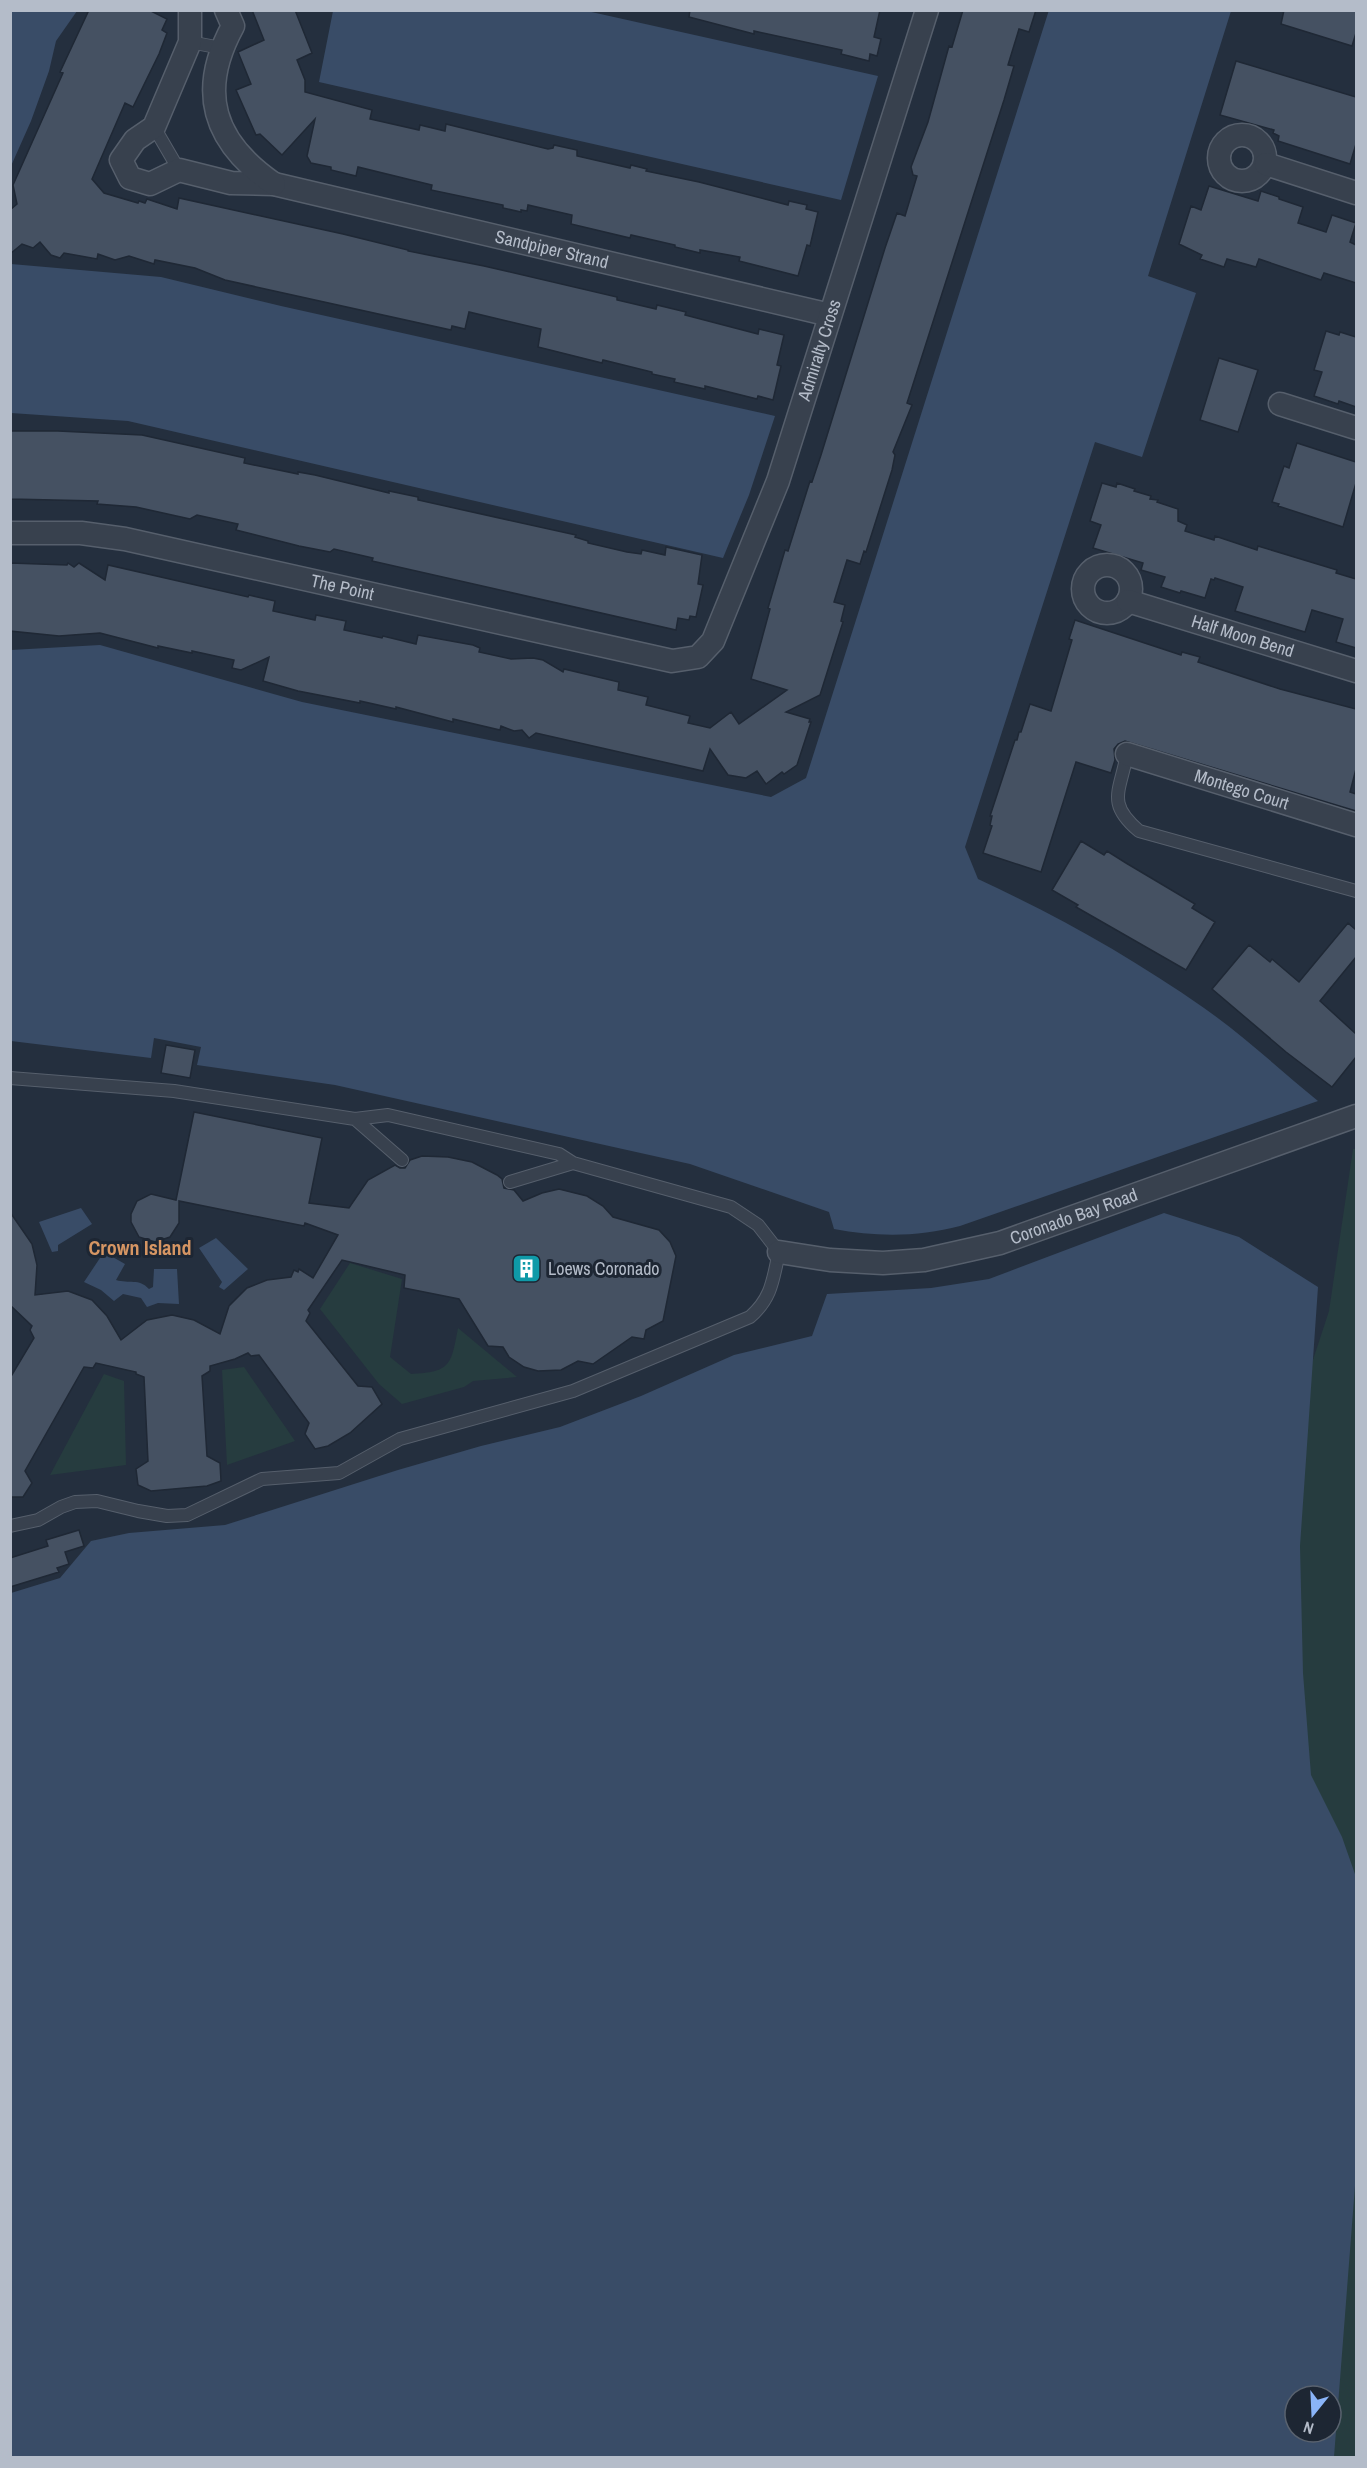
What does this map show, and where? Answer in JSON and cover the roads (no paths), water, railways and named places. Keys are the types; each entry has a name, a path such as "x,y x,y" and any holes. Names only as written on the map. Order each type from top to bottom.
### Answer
{"street":[{"path":"179,170 150,184 130,178 121,160 135,140 154,127 190,42 190,10"},
{"name":"Sandpiper Strand","path":"226,10 232,26 221,48 215,70 214,88 219,125 250,168 274,184"},
{"name":"Admiralty Cross","path":"672,662 698,657 713,640 778,481 927,10"},
{"path":"1266,164 1356,192"},
{"name":"Sandpiper Strand","path":"179,170 231,183 274,184 830,315"},
{"path":"1280,404 1356,428"},
{"name":"The Point","path":"10,533 81,533 125,539 672,662"},
{"name":"Half Moon Bend","path":"1128,601 1356,671"},
{"name":"Montego Court","path":"1127,754 1356,825"},
{"name":"Coronado Bay Road","path":"779,1252 830,1260 883,1263 924,1260 1000,1244 1356,1116"}],"lane":[{"path":"190,42 221,48"},
{"path":"154,127 179,170"},
{"path":"1127,754 1116,801 1123,817 1139,831 1356,891"},
{"path":"10,1078 174,1091 355,1119 388,1115 559,1154 573,1163 731,1207 758,1225 779,1252 770,1293 762,1307 750,1317 573,1391 400,1439 339,1473 262,1479 188,1515 157,1514 97,1501 75,1502 38,1520 10,1526"},
{"path":"355,1119 402,1160"},
{"path":"510,1182 573,1163"}],"water":[{"path":"11,10 77,11 56,41 49,71 31,121 11,166"},
{"path":"1049,10 1231,11 1148,276 1196,293 1142,457 1095,442 965,847 978,879 1037,908 1150,972 1233,1030 1318,1101 960,1226 913,1234 882,1234 834,1229 829,1212 690,1164 335,1085 197,1065 201,1047 154,1038 151,1058 11,1041 11,650 100,645 302,702 771,797 806,778"},
{"path":"333,11 587,11 878,76 841,200 319,82"},
{"path":"11,264 161,277 775,416 749,495 723,558 128,421 11,413"},
{"path":"81,1208 92,1224 58,1245 58,1251 52,1252 39,1222"},
{"path":"1164,1213 1239,1237 1318,1287 1300,1546 1303,1673 1311,1775 1342,1837 1356,1877 1356,2173 1340,2384 1283,2384 1283,2444 1335,2444 1334,2457 11,2457 11,1593 60,1578 91,1541 129,1533 225,1525 398,1470 481,1446 560,1427 641,1396 734,1355 812,1336 827,1294 931,1288 989,1279"},
{"path":"216,1238 248,1269 224,1290 219,1287 222,1282 199,1248"},
{"path":"104,1252 125,1264 116,1280 138,1282 149,1289 153,1287 154,1269 177,1269 179,1304 158,1303 147,1307 141,1298 123,1294 114,1301 101,1290 84,1282"}],"place":[{"name":"Loews Coronado","path":"527,1269"}],"district":[{"name":"Crown Island","path":"140,1248"}]}
